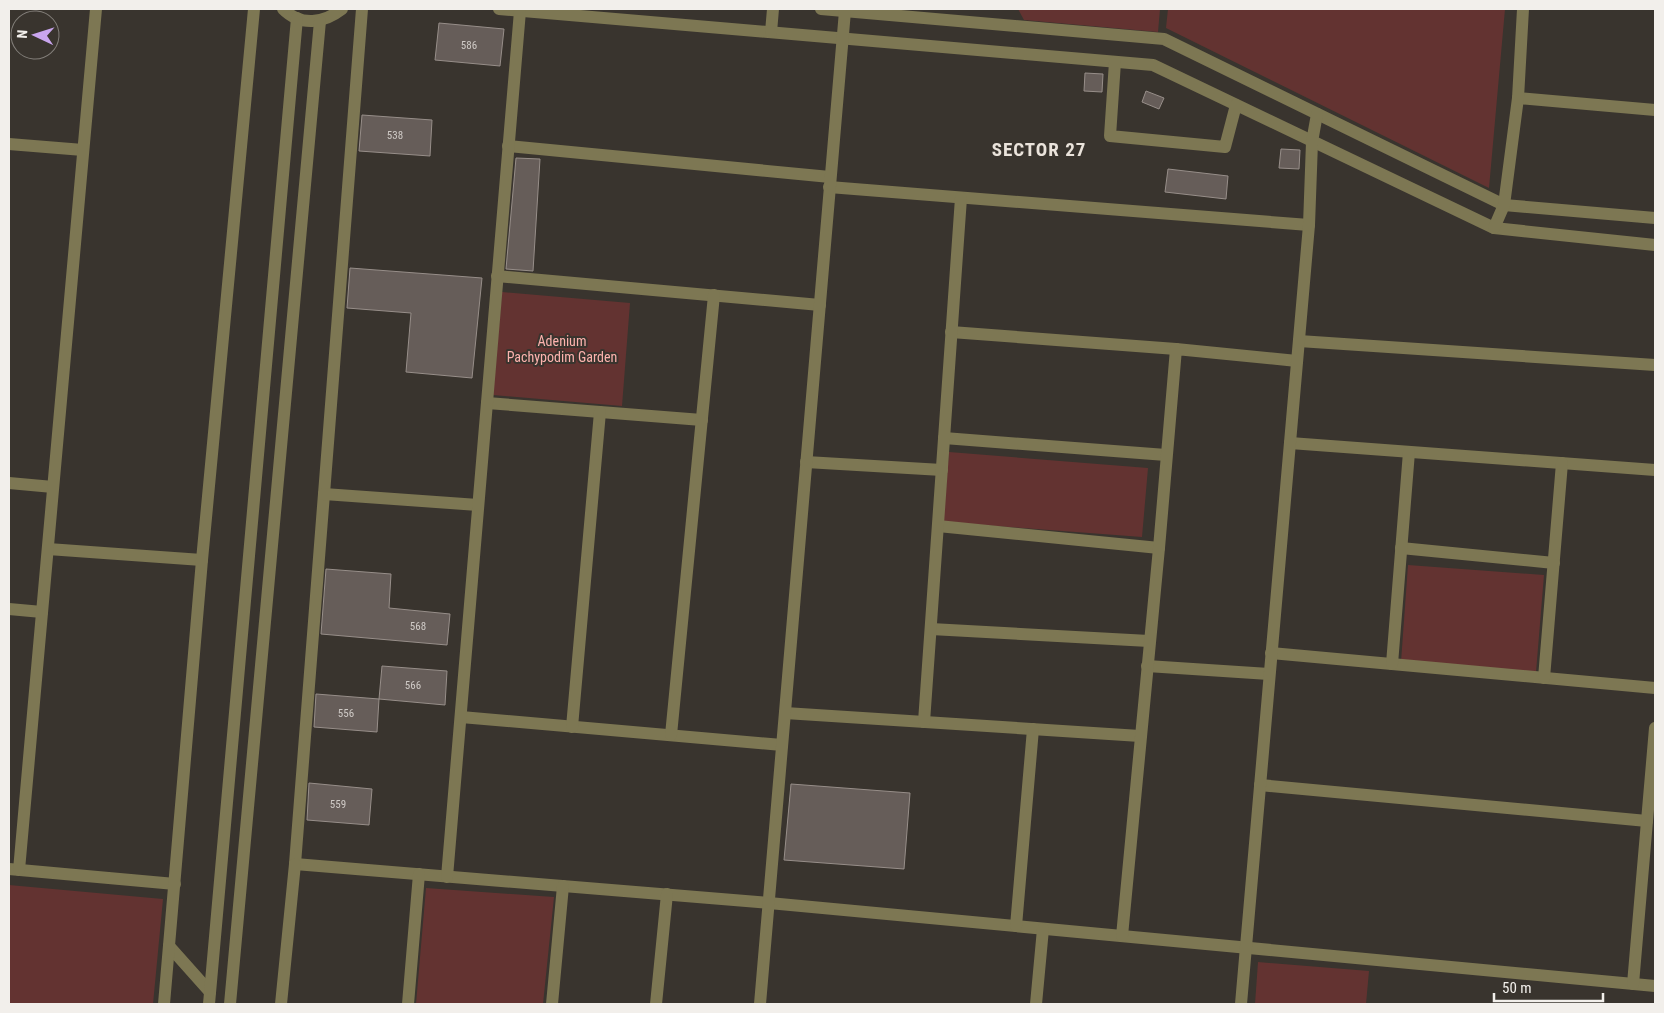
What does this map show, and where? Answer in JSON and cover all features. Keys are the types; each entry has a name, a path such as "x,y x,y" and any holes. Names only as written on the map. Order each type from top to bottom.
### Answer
{"street":[{"path":"96,9 48,549 14,870 175,884"},
{"path":"164,1004 202,560 254,9"},
{"path":"283,9 297,18 308,22 320,21 333,16 342,9"},
{"path":"281,1004 295,864 362,9"},
{"path":"499,9 1153,66 1494,228 1655,245"},
{"path":"771,32 773,9"},
{"path":"822,9 1164,39 1504,205 1655,218"},
{"path":"1494,228 1504,205 1518,98 1524,9"},
{"path":"448,877 520,10"},
{"path":"760,1004 845,11"},
{"path":"210,998 297,18"},
{"path":"230,1004 320,21"},
{"path":"1115,62 1110,136 1225,147 1236,105"},
{"path":"1518,98 1655,110"},
{"path":"1241,1004 1309,225 1312,142 1317,114"},
{"path":"9,144 83,150"},
{"path":"508,146 961,198 1309,225"},
{"path":"924,722 961,198"},
{"path":"497,276 820,305"},
{"path":"670,735 714,295"},
{"path":"951,332 1297,361"},
{"path":"1298,341 1655,365"},
{"path":"1122,936 1176,350"},
{"path":"487,403 702,420"},
{"path":"572,727 600,412"},
{"path":"944,438 1166,455"},
{"path":"1290,443 1655,470"},
{"path":"1392,664 1409,452"},
{"path":"806,462 942,470"},
{"path":"1544,678 1562,463"},
{"path":"9,483 53,487"},
{"path":"324,494 478,504"},
{"path":"938,526 1159,548"},
{"path":"1401,548 1554,563"},
{"path":"48,549 202,560"},
{"path":"9,609 42,612"},
{"path":"931,629 1149,641"},
{"path":"1271,654 1655,688"},
{"path":"1147,666 1269,674"},
{"path":"785,713 1140,736"},
{"path":"460,717 782,745"},
{"path":"1633,984 1655,728"},
{"path":"1016,926 1033,729"},
{"path":"1260,785 1647,821"},
{"path":"295,864 769,903 1655,986"},
{"path":"408,1004 419,874"},
{"path":"552,1004 563,886"},
{"path":"656,1004 667,894"},
{"path":"1036,1004 1043,929"},
{"path":"169,946 210,998"}],"green space":[{"path":"1018,9 1160,9 1158,32 1024,20"},
{"path":"1168,9 1505,9 1489,188 1166,28"},
{"name":"Adenium Pachypodim Garden","path":"502,292 630,303 622,406 493,395"},
{"path":"949,452 1148,468 1142,537 943,522"},
{"path":"1408,565 1544,575 1536,672 1401,662"},
{"path":"9,885 163,899 153,1004 9,1004"},
{"path":"426,888 554,897 543,1004 416,1004"},
{"path":"1258,962 1369,971 1366,1004 1255,1004"}],"building":[{"path":"439,23 504,29 500,66 435,60"},
{"path":"1085,73 1103,74 1102,92 1084,91"},
{"path":"1146,91 1164,98 1159,109 1142,102"},
{"path":"362,115 432,120 430,156 359,151"},
{"path":"1281,149 1300,150 1299,169 1279,168"},
{"path":"516,158 540,159 533,271 506,269"},
{"path":"1168,169 1228,176 1226,199 1165,192"},
{"path":"350,268 482,278 472,378 406,372 411,313 347,308"},
{"path":"326,569 391,574 389,608 450,614 447,645 321,634"},
{"path":"382,666 447,671 445,705 379,699"},
{"path":"316,694 379,699 377,732 314,727"},
{"path":"309,783 372,789 369,825 307,820"},
{"path":"791,784 910,793 904,869 784,860"}],"district":[{"name":"SECTOR 27","path":"1039,149"}]}
